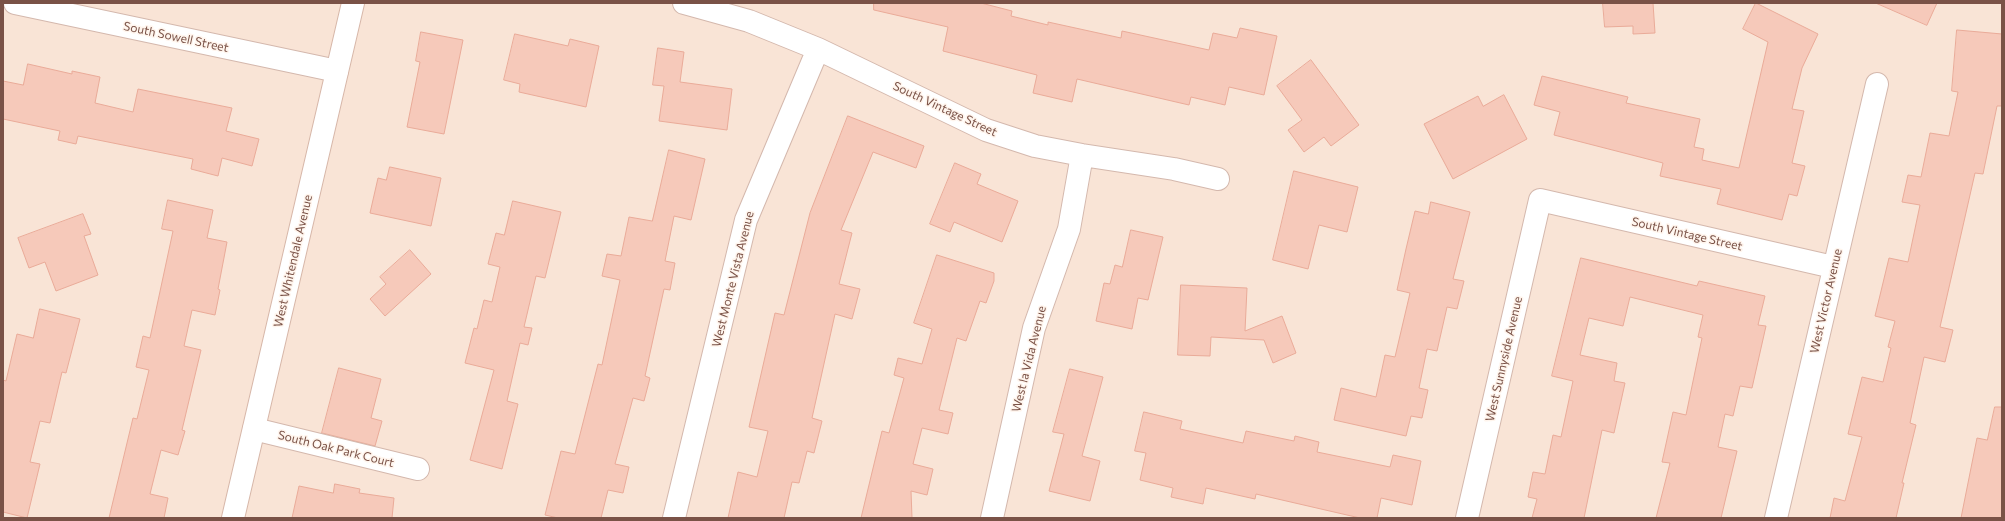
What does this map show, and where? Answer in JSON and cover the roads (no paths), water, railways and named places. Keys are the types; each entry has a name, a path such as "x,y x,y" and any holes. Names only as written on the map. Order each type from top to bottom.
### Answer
{"street":[{"name":"South Sowell Street","path":"15,3 337,71"},
{"name":"West Whitendale Avenue","path":"233,518 353,3"},
{"name":"South Vintage Street","path":"684,3 749,21 818,49 986,130 1035,146 1082,156 1174,169 1218,179"},
{"name":"West Monte Vista Avenue","path":"674,518 746,220 818,49"},
{"name":"West Victor Avenue","path":"1776,518 1833,267 1877,84"},
{"name":"West la Vida Avenue","path":"992,518 1034,328 1069,229 1082,156"},
{"name":"South Vintage Street","path":"1540,200 1833,267"},
{"name":"West Sunnyside Avenue","path":"1467,518 1540,200"},
{"name":"South Oak Park Court","path":"254,429 418,469"}]}
